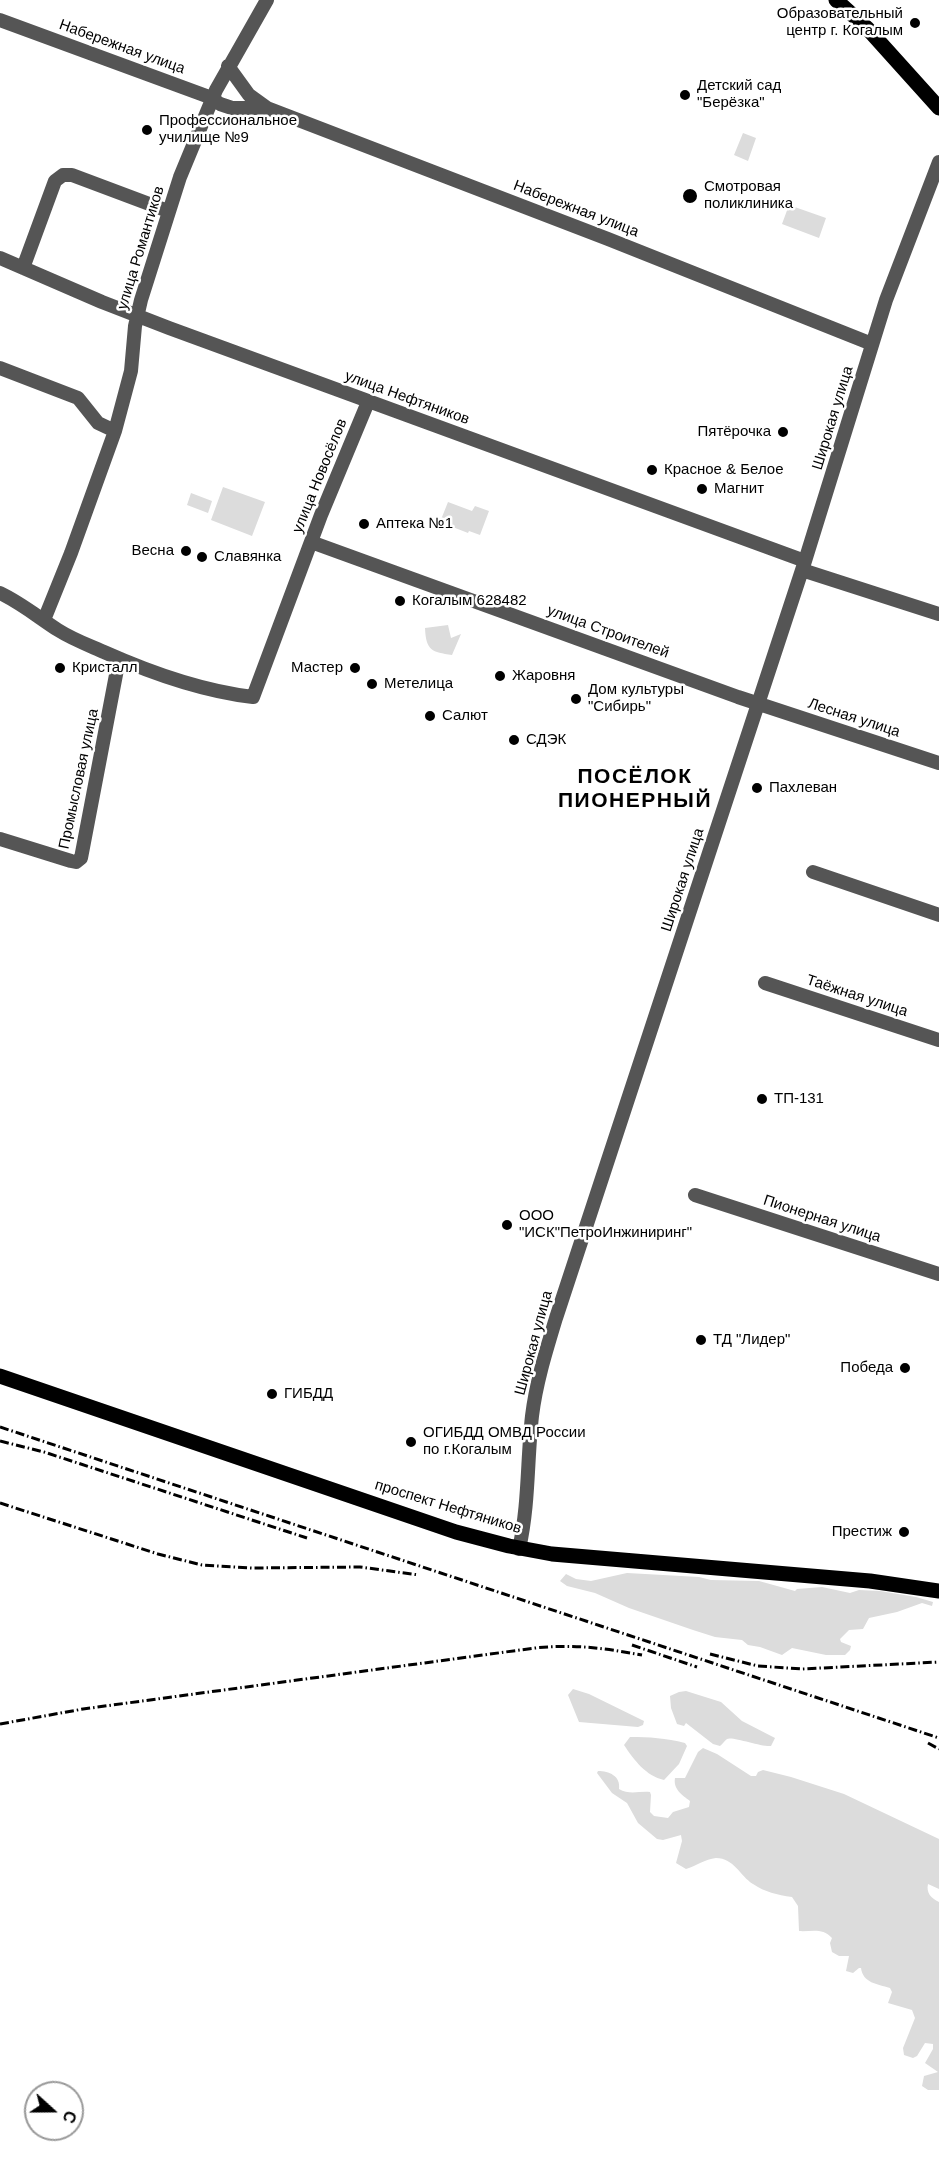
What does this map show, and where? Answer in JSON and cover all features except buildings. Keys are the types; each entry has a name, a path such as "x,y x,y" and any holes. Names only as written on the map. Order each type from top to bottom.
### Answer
{"main road":[{"path":"836,0 861,22 939,108"},
{"path":"891,54 939,120"},
{"name":"проспект Нефтяников","path":"0,1376 456,1532 519,1549 569,1556 870,1581 939,1591"}],"street":[{"name":"улица Романтиков","path":"44,620 71,554 115,431 131,371 137,316 168,211 212,98 267,0"},
{"name":"Набережная улица","path":"0,21 212,98 232,108 267,108"},
{"name":"Набережная улица","path":"228,66 249,94 267,108 608,239 872,344"},
{"name":"Широкая улица","path":"519,1549 525,1518 533,1408 543,1360 804,566 886,300 939,162"},
{"path":"23,268 56,181 63,175 72,175 168,211"},
{"name":"улица Нефтяников","path":"0,258 137,316 939,615"},
{"path":"0,368 78,398 98,423 115,431"},
{"name":"улица Новосёлов","path":"119,659 205,689 253,697 311,542 368,402"},
{"name":"улица Строителей","path":"311,542 758,704"},
{"path":"0,593 70,636 119,659"},
{"name":"Промысловая улица","path":"0,839 71,861 76,862 81,858 119,659"},
{"name":"Лесная улица","path":"758,704 939,763"},
{"path":"813,872 939,915"},
{"name":"Таёжная улица","path":"765,983 939,1040"},
{"name":"Пионерная улица","path":"695,1195 939,1274"}],"shaded area":[{"path":"743,133 756,138 748,161 734,155"},
{"path":"789,205 826,218 819,238 782,224"},
{"path":"223,487 265,502 252,536 211,520"},
{"path":"191,493 212,501 208,513 187,505"},
{"path":"448,502 472,511 475,506 489,511 480,535 469,531 468,533 440,522"},
{"path":"448,625 451,638 461,634 452,655 431,649 426,636 425,628"},
{"path":"627,1573 699,1577 711,1580 759,1581 795,1591 822,1587 850,1593 859,1590 880,1591 933,1602 932,1606 922,1603 897,1612 869,1618 863,1629 849,1630 840,1639 841,1642 851,1646 845,1655 826,1655 792,1648 782,1655 748,1645 742,1640 715,1637 693,1630 629,1608 595,1593 567,1586 560,1581 566,1574 576,1579 591,1581"},
{"path":"573,1689 589,1694 644,1721 643,1725 638,1727 579,1722 568,1695"},
{"path":"686,1691 721,1702 742,1721 775,1738 771,1746 730,1738 720,1746 713,1744 686,1723 684,1726 677,1724 671,1708 670,1696"},
{"path":"630,1737 671,1740 685,1743 687,1746 679,1764 664,1780 646,1771 632,1756 624,1745"},
{"path":"703,1748 717,1754 751,1776 756,1776 763,1770 844,1794 939,1839 939,1889 928,1884 928,1890 930,1895 939,1902 939,2090 928,2090 922,2086 924,2076 938,2072 925,2063 933,2049 933,2044 925,2043 917,2056 913,2058 904,2055 903,2048 915,2018 912,2010 888,2003 892,1992 890,1988 868,1980 861,1968 853,1973 846,1971 849,1956 839,1956 832,1952 830,1943 832,1938 824,1932 799,1931 798,1906 792,1897 771,1893 758,1887 748,1881 732,1864 722,1859 708,1860 686,1869 676,1863 682,1841 681,1835 663,1840 657,1839 638,1823 627,1803 612,1793 597,1773 602,1771 613,1775 618,1781 619,1789 623,1791 650,1792 650,1812 654,1816 668,1818 673,1812 689,1807 690,1801 677,1789 675,1778 685,1778 698,1752"}],"railway":[{"path":"0,1427 939,1738"},
{"path":"0,1441 44,1452 307,1538"},
{"path":"0,1503 158,1554 202,1565 252,1568 360,1567 419,1575"},
{"path":"632,1645 697,1667"},
{"path":"0,1724 83,1709 535,1648 589,1647 642,1655"},
{"path":"710,1654 758,1666 802,1669 939,1662"},
{"path":"928,1743 939,1749"}],"place":[{"name":"Образовательный центр г. Когалым","path":"915,23"},
{"name":"Детский сад \"Берёзка\"","path":"685,95"},
{"name":"Профессиональное училище №9","path":"147,130"},
{"name":"Смотровая поликлиника","path":"690,196"},
{"name":"Пятёрочка","path":"783,432"},
{"name":"Красное & Белое","path":"652,470"},
{"name":"Магнит","path":"702,489"},
{"name":"Аптека №1","path":"364,524"},
{"name":"Весна","path":"186,551"},
{"name":"Славянка","path":"202,557"},
{"name":"Когалым 628482","path":"400,601"},
{"name":"Кристалл","path":"60,668"},
{"name":"Мастер","path":"355,668"},
{"name":"Жаровня","path":"500,676"},
{"name":"Метелица","path":"372,684"},
{"name":"Дом культуры \"Сибирь\"","path":"576,699"},
{"name":"Салют","path":"430,716"},
{"name":"СДЭК","path":"514,740"},
{"name":"Пахлеван","path":"757,788"},
{"name":"ТП-131","path":"762,1099"},
{"name":"ООО \"ИСК\"ПетроИнжиниринг\"","path":"507,1225"},
{"name":"ТД \"Лидер\"","path":"701,1340"},
{"name":"Победа","path":"905,1368"},
{"name":"ГИБДД","path":"272,1394"},
{"name":"ОГИБДД ОМВД России по г.Когалым","path":"411,1442"},
{"name":"Престиж","path":"904,1532"}],"district":[{"name":"ПОСЁЛОК ПИОНЕРНЫЙ","path":"635,789"}]}
